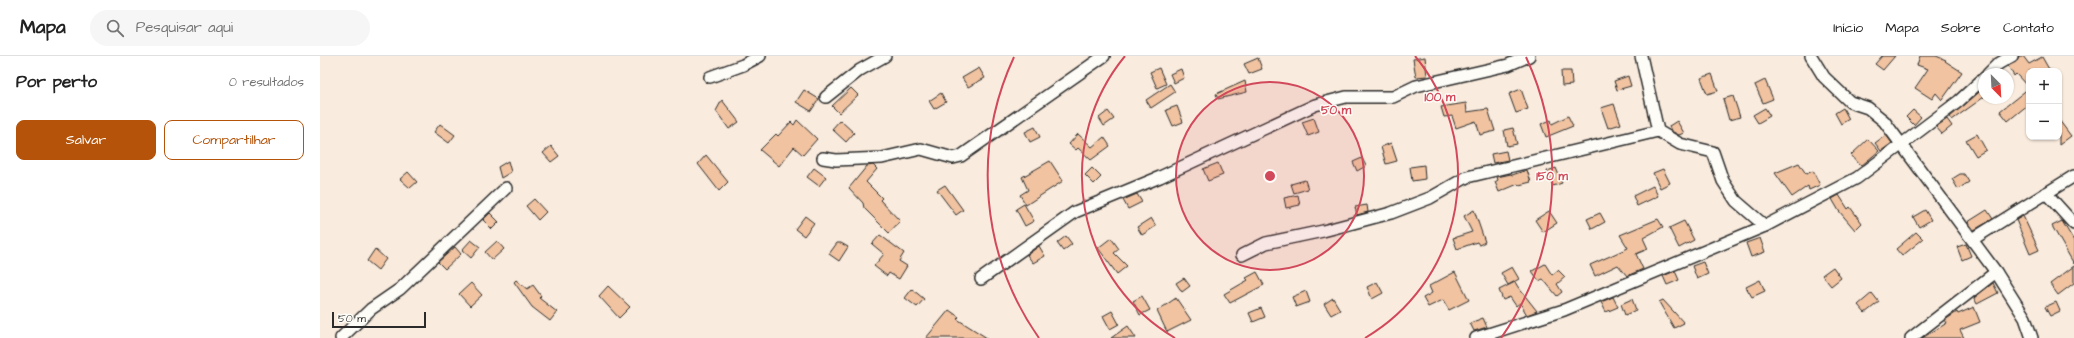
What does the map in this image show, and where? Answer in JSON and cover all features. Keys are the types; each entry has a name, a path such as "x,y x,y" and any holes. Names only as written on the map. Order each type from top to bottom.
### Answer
{"street":[{"path":"710,77 743,65 760,56"},
{"path":"826,97 860,70 885,56"},
{"path":"824,158 836,160 882,158 921,150 953,158 961,156 1104,56"},
{"path":"981,279 1075,212 1160,177 1315,105 1346,97 1393,96 1416,86 1508,65 1529,56"},
{"path":"1641,56 1658,131"},
{"path":"1811,56 1824,76 1850,102 1868,108 1884,120 1996,272 2025,318 2032,338"},
{"path":"1994,68 2012,56"},
{"path":"1479,338 1564,310 1765,226 1857,178 1959,101 1978,84"},
{"path":"1242,255 1266,243 1323,231 1391,213 1430,198 1467,177 1658,131 1680,144 1713,152 1723,181 1736,201 1765,226"},
{"path":"1973,239 2074,176"},
{"path":"341,338 371,309 400,289 506,188"},
{"path":"2046,193 2074,224"},
{"path":"1911,338 1996,272"}],"building":[{"path":"1882,56 1895,56 1883,70 1875,64"},
{"path":"1920,56 1936,56 1946,60 1945,61 1962,72 1942,100 1936,93 1932,99 1915,88 1928,69 1917,65"},
{"path":"2019,56 2023,56 2029,64 2042,57 2048,68 2026,68 2026,85 2016,74 2014,76 2014,68 2009,68 2008,66 2016,62"},
{"path":"1425,57 1427,76 1416,77 1413,59"},
{"path":"1258,58 1262,69 1249,74 1244,64"},
{"path":"979,68 985,78 968,87 962,78"},
{"path":"1159,68 1166,84 1157,88 1150,72"},
{"path":"1181,69 1184,78 1174,83 1170,74"},
{"path":"1561,71 1571,71 1572,85 1562,86"},
{"path":"1712,74 1718,91 1707,94 1701,78"},
{"path":"1628,76 1631,86 1617,90 1614,81"},
{"path":"1765,80 1773,99 1763,103 1755,85"},
{"path":"1245,81 1247,92 1218,99 1216,94"},
{"path":"1170,84 1175,92 1151,108 1146,100"},
{"path":"851,88 858,95 839,113 832,106"},
{"path":"1521,89 1528,109 1516,113 1509,94"},
{"path":"804,90 819,99 811,111 796,102"},
{"path":"2026,90 2026,106 2008,121 2000,111 2009,104 2014,104 2014,100"},
{"path":"941,93 946,102 934,109 929,101"},
{"path":"1978,93 1978,101 1952,120 1950,117"},
{"path":"1733,96 1740,117 1729,120 1723,99"},
{"path":"722,100 739,122 729,129 716,111"},
{"path":"1466,103 1467,112 1488,109 1495,131 1480,135 1476,121 1456,128 1452,116 1444,117 1441,107"},
{"path":"1614,104 1621,124 1608,128 1601,108"},
{"path":"1177,106 1183,122 1173,126 1166,110"},
{"path":"1765,108 1770,116 1758,123 1753,115"},
{"path":"1843,108 1849,119 1841,124 1835,113"},
{"path":"1913,110 1921,117 1914,125 1906,117"},
{"path":"1108,111 1114,119 1104,126 1099,118"},
{"path":"1568,116 1573,126 1546,137 1541,124 1551,120 1552,124"},
{"path":"1314,118 1319,132 1308,136 1302,122"},
{"path":"1947,119 1952,126 1942,134 1936,127"},
{"path":"797,120 817,139 803,155 794,147 779,166 760,150 776,134 778,136 791,122 794,125"},
{"path":"840,120 854,133 846,142 832,129"},
{"path":"1677,121 1684,133 1679,135 1671,131 1669,126"},
{"path":"440,124 455,135 449,143 434,132"},
{"path":"2062,124 2071,136 2059,145 2059,140 2062,140"},
{"path":"1035,127 1040,137 1030,142 1025,132"},
{"path":"1513,128 1517,144 1507,146 1504,130"},
{"path":"1078,134 1092,147 1104,137 1110,146 1091,160 1078,148 1076,150 1069,144"},
{"path":"1977,134 1986,150 1976,156 1966,140"},
{"path":"1886,135 1892,143 1881,151 1875,143"},
{"path":"1868,139 1879,151 1861,166 1851,155"},
{"path":"1391,143 1397,161 1386,164 1381,147"},
{"path":"551,146 559,156 551,162 543,153"},
{"path":"1506,151 1508,160 1493,163 1491,154"},
{"path":"706,155 728,182 719,191 698,164"},
{"path":"1362,158 1366,166 1357,171 1353,162"},
{"path":"508,161 511,172 501,178 498,167"},
{"path":"1050,161 1063,181 1026,205 1020,195 1028,190 1022,177"},
{"path":"1218,163 1223,175 1208,181 1203,169"},
{"path":"1799,163 1806,174 1813,171 1820,185 1809,190 1808,186 1792,197 1775,173"},
{"path":"873,165 877,169 866,182 882,198 880,200 900,221 889,233 864,208 863,203 849,188 867,166"},
{"path":"1424,165 1425,179 1412,181 1410,167"},
{"path":"814,168 826,177 819,186 807,177"},
{"path":"1092,168 1101,177 1094,184 1085,175"},
{"path":"1556,168 1562,183 1553,186 1547,171"},
{"path":"1663,169 1670,183 1660,188 1653,173"},
{"path":"1527,170 1531,182 1518,184 1499,192 1495,182 1498,180 1497,177 1512,175"},
{"path":"408,172 417,182 410,188 400,179"},
{"path":"1960,174 1964,174 1969,182 1958,189 1952,179"},
{"path":"1305,180 1308,189 1294,193 1291,184"},
{"path":"945,185 963,210 956,215 937,190"},
{"path":"1653,186 1658,196 1637,206 1633,196"},
{"path":"1137,194 1142,202 1128,209 1123,200"},
{"path":"1298,195 1300,205 1286,208 1284,198"},
{"path":"1839,195 1848,209 1850,207 1862,223 1855,230 1839,211 1832,199"},
{"path":"534,199 546,212 538,220 526,206"},
{"path":"1024,204 1034,221 1025,226 1016,209"},
{"path":"1367,205 1368,212 1357,215 1355,207"},
{"path":"1474,210 1485,242 1479,245 1477,242 1457,249 1453,238 1472,232 1464,216"},
{"path":"1925,210 1931,220 1919,227 1913,217"},
{"path":"1987,210 1993,219 1974,230 1968,222"},
{"path":"1549,211 1557,223 1543,232 1535,220"},
{"path":"490,213 499,222 492,229 483,220"},
{"path":"1600,213 1605,222 1592,229 1587,219"},
{"path":"805,216 814,223 804,236 795,229"},
{"path":"2023,216 2039,250 2030,254 2016,220"},
{"path":"1151,218 1156,226 1142,235 1137,227"},
{"path":"1658,219 1663,227 1643,238 1648,249 1636,254 1643,269 1627,276 1618,265 1595,276 1590,265 1628,248 1620,235"},
{"path":"1684,221 1694,240 1679,248 1669,228"},
{"path":"2062,221 2074,241 2074,264 2052,226"},
{"path":"1916,232 1923,239 1902,256 1896,249"},
{"path":"880,235 904,253 899,261 907,266 899,279 889,273 887,276 874,266 884,254 872,244"},
{"path":"1066,236 1072,244 1063,251 1057,243"},
{"path":"1111,238 1119,249 1114,253 1127,266 1117,274 1098,248"},
{"path":"1760,238 1765,252 1751,257 1746,243"},
{"path":"471,240 480,247 471,258 462,250"},
{"path":"497,241 504,249 492,260 485,252"},
{"path":"837,243 841,243 848,247 839,261 829,254"},
{"path":"1966,244 1971,256 1962,260 1957,247"},
{"path":"1039,246 1045,256 1033,263 1027,255"},
{"path":"455,247 461,254 445,269 438,262"},
{"path":"375,249 386,259 378,270 367,261"},
{"path":"1703,262 1708,274 1697,279 1692,266"},
{"path":"1545,264 1552,275 1558,270 1565,277 1557,284 1562,292 1557,296 1543,279 1539,281 1532,271"},
{"path":"2074,266 2074,283 2058,295 2050,284"},
{"path":"1512,267 1519,279 1508,285 1501,273"},
{"path":"1833,267 1841,278 1831,286 1822,275"},
{"path":"1675,271 1679,280 1667,285 1663,276"},
{"path":"1257,272 1264,285 1230,303 1224,294 1248,280 1246,278"},
{"path":"1455,272 1469,300 1449,310 1443,300 1428,307 1423,298 1432,293 1429,286"},
{"path":"1184,278 1190,286 1182,292 1176,283"},
{"path":"516,280 527,289 533,285 541,296 539,298 557,312 550,321 532,307 514,282"},
{"path":"1760,280 1765,291 1752,297 1746,287"},
{"path":"1377,282 1383,293 1372,299 1367,287"},
{"path":"1515,282 1537,311 1527,315 1520,303 1516,306 1510,297 1503,300 1499,290"},
{"path":"471,283 482,295 470,306 459,294"},
{"path":"1993,283 1998,293 1977,304 1974,298"},
{"path":"608,286 630,307 619,318 599,296"},
{"path":"912,289 924,299 917,307 905,298"},
{"path":"1306,291 1310,302 1296,307 1292,297"},
{"path":"1872,293 1879,302 1865,313 1858,305"},
{"path":"1142,296 1150,310 1140,315 1133,301"},
{"path":"1613,297 1618,307 1606,312 1601,302"},
{"path":"1176,298 1191,320 1167,332 1157,311"},
{"path":"1333,298 1340,310 1331,315 1324,304"},
{"path":"1632,299 1636,310 1625,315 1621,304"},
{"path":"1663,300 1684,323 1674,328 1659,302"},
{"path":"2056,302 2060,311 2050,316 2045,307"},
{"path":"1974,307 1980,322 1960,330 1964,338 1922,338 1947,323 1945,320 1957,312 1958,314"},
{"path":"1261,308 1265,317 1253,322 1249,313"},
{"path":"949,310 959,317 957,319 987,338 926,338"},
{"path":"1112,311 1119,324 1110,329 1103,316"},
{"path":"1483,318 1487,327 1474,331 1470,323"},
{"path":"1128,326 1136,338 1111,338"}]}
